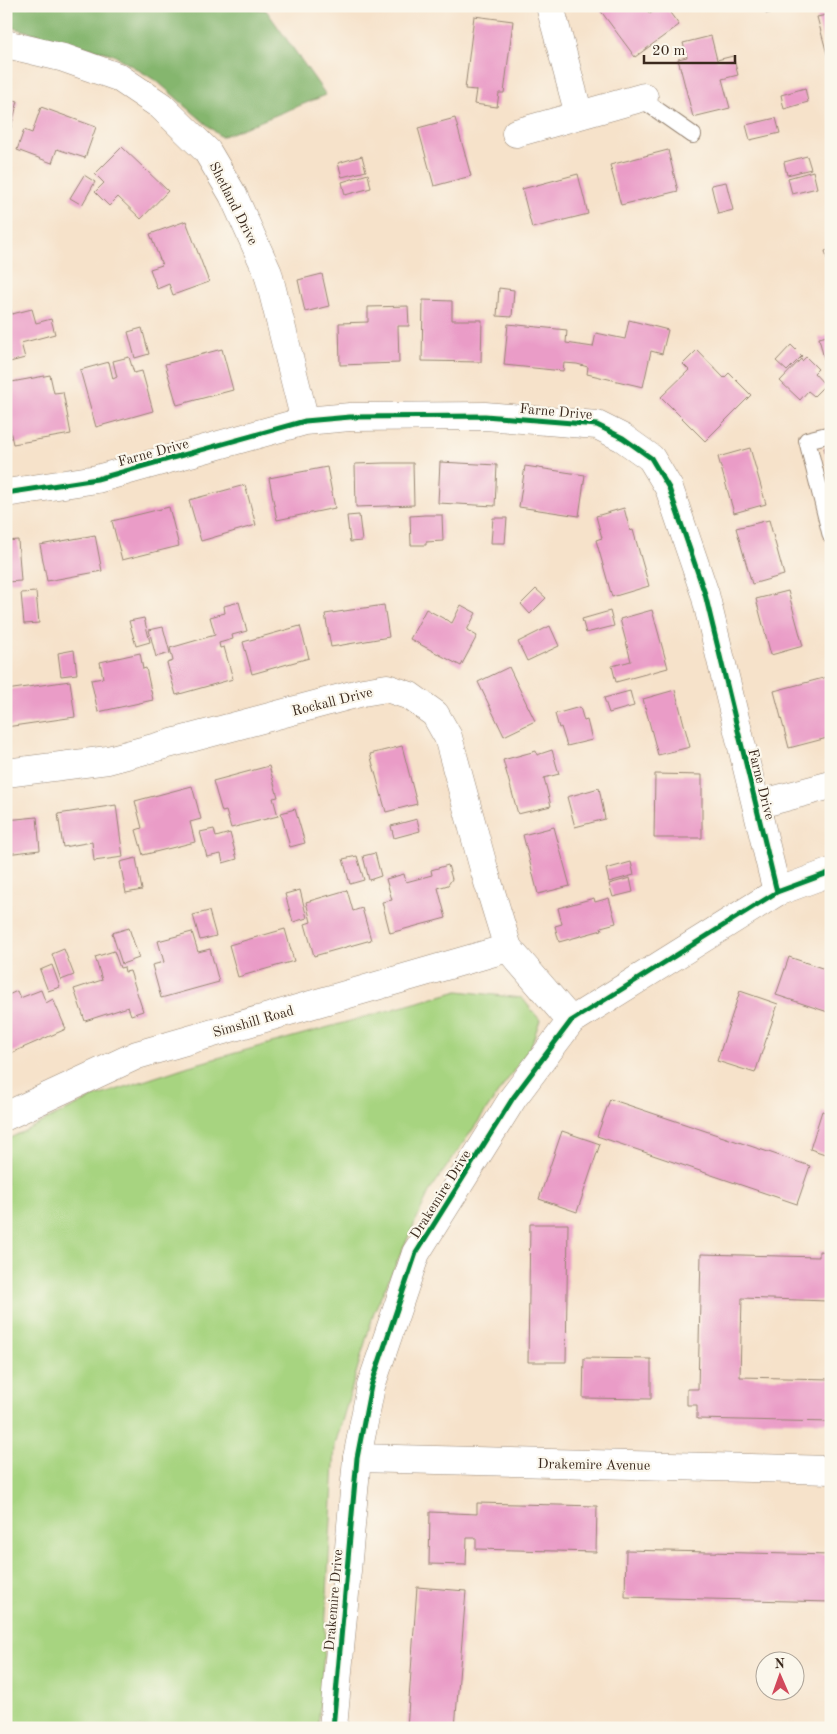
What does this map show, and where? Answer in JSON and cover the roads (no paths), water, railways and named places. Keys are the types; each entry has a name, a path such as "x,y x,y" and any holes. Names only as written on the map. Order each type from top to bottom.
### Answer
{"street":[{"path":"550,6 578,115"},
{"name":"Shetland Drive","path":"6,44 64,58 118,77 161,106 207,151 233,195 268,273 305,422"},
{"path":"516,133 644,97"},
{"name":"Farne Drive","path":"6,493 97,479 305,422 350,417 485,416 596,425 623,438 651,458 669,488 705,594 776,892"},
{"name":"Rockall Drive","path":"6,774 108,760 363,692 387,688 410,696 435,714 448,737 508,948 571,1022"},
{"path":"756,805 831,785"},
{"name":"Drakemire Drive","path":"333,1728 356,1458 371,1386 416,1253 513,1098 571,1022 776,892 831,872"},
{"name":"Simshill Road","path":"6,1116 137,1054 508,948"},
{"name":"Drakemire Avenue","path":"356,1458 831,1470"}],"lane":[{"path":"644,97 650,104 693,135"},
{"path":"831,434 807,440 831,536"}]}
